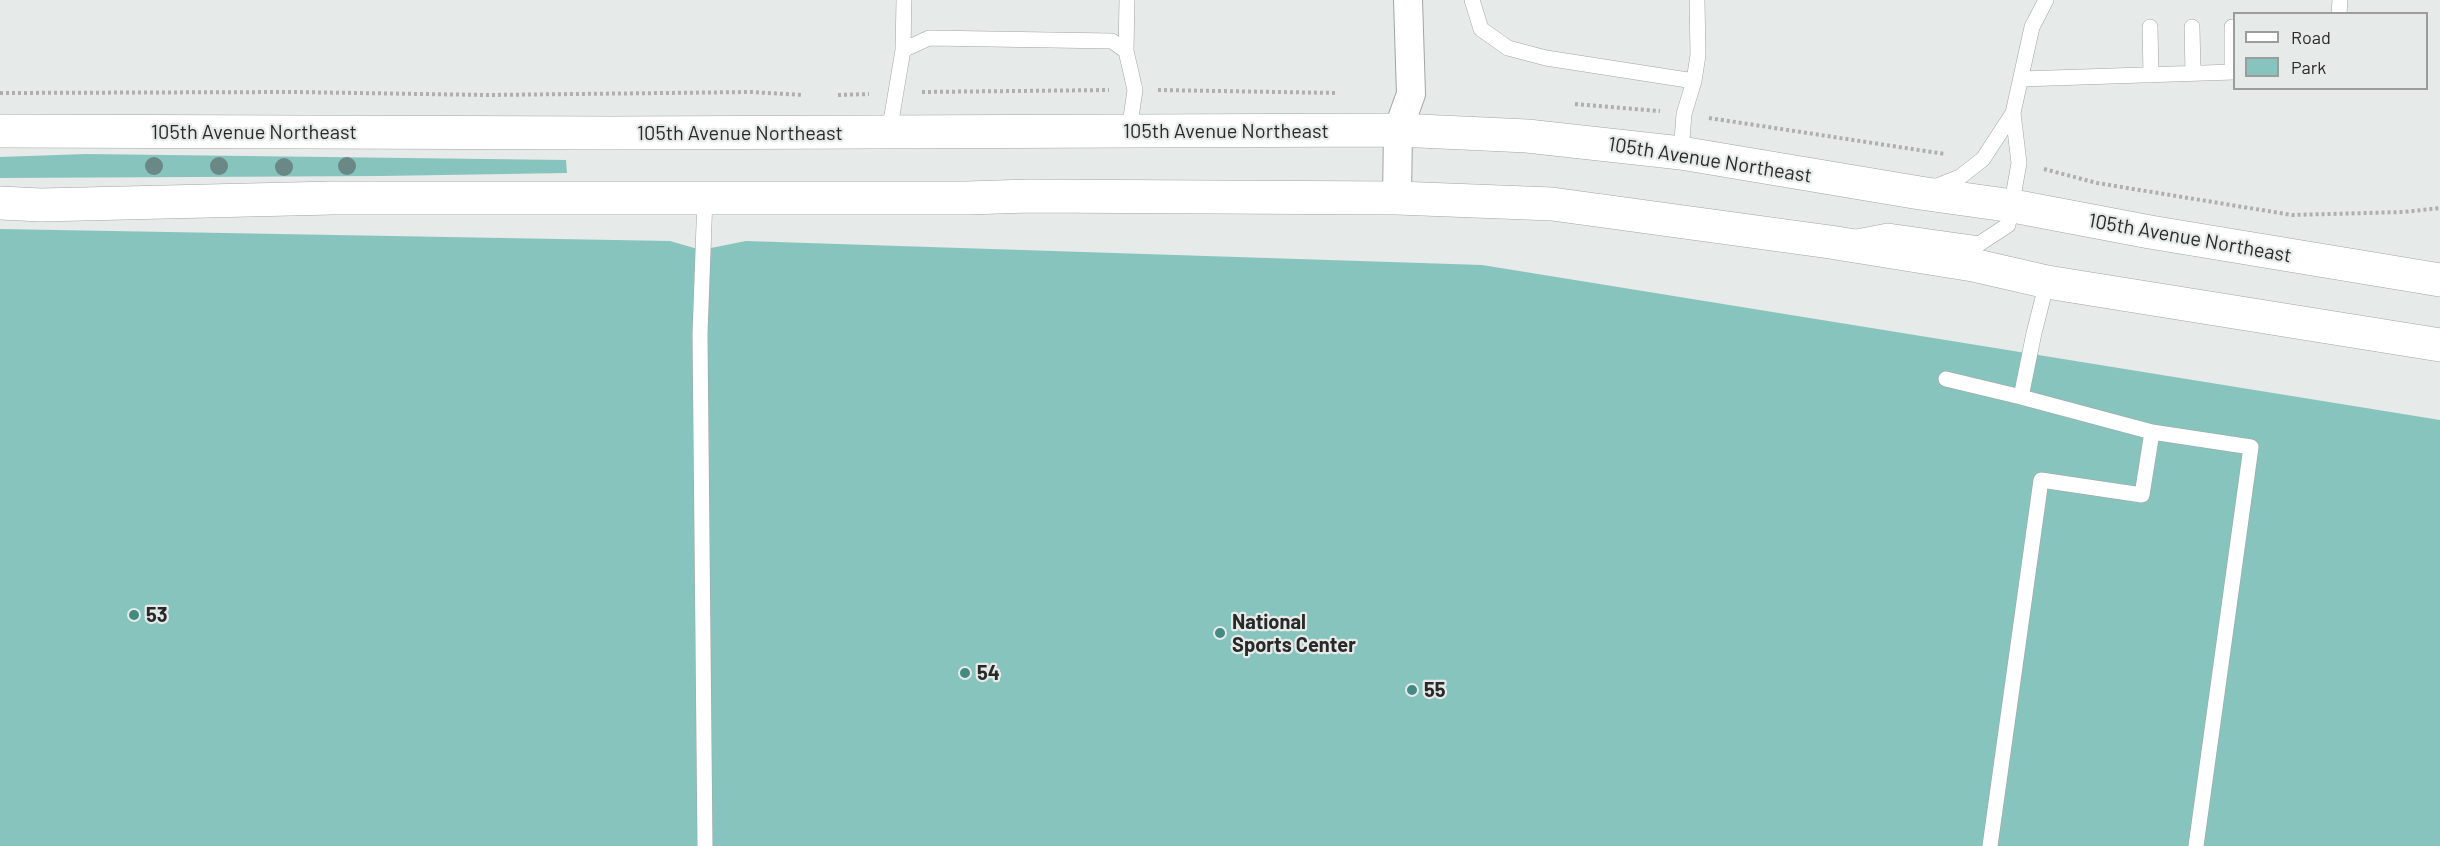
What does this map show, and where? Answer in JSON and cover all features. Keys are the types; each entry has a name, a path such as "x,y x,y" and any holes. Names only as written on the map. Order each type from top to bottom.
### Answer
{"street":[{"path":"1397,198 1398,130 1412,94 1408,0"},
{"name":"105th Avenue Northeast","path":"0,131 261,133 812,131 889,133 1398,130 1527,136 1681,153 1920,193 2013,206 2150,232 2440,280"},
{"path":"0,203 41,205 344,198 705,197 1397,198 1552,204 1830,242 1973,265 2047,282 2440,345"}],"lane":[{"path":"889,133 903,50 904,0"},
{"path":"1127,0 1126,51 1135,90 1129,131"},
{"path":"1472,0 1481,29 1508,48 1546,58 1694,81"},
{"path":"1681,153 1684,114 1694,81 1698,56 1697,0"},
{"path":"1920,193 1960,177 1983,159 2013,113 2032,27 2046,0"},
{"path":"2150,27 2151,75"},
{"path":"2192,27 2193,73"},
{"path":"2021,79 2233,72 2232,27"},
{"path":"903,50 929,38 1112,41 1126,51"},
{"path":"1830,242 1887,231 1979,244 2008,225 2019,163 2013,113"},
{"path":"705,197 700,345 705,846"},
{"path":"2021,397 2047,282"},
{"path":"1947,379 2152,432 2251,447 2196,846"},
{"path":"1991,846 2041,480 2142,495 2152,432"}],"green space":[{"path":"86,154 566,160 567,173 0,178 0,157"},
{"name":"National Sports Center","path":"0,229 670,241 701,250 746,241 1482,265 2440,420 2440,846 0,846"}],"place":[{"name":"53","path":"134,615"},
{"name":"National Sports Center","path":"1220,633"},
{"name":"54","path":"965,673"},
{"name":"55","path":"1412,690"}]}
